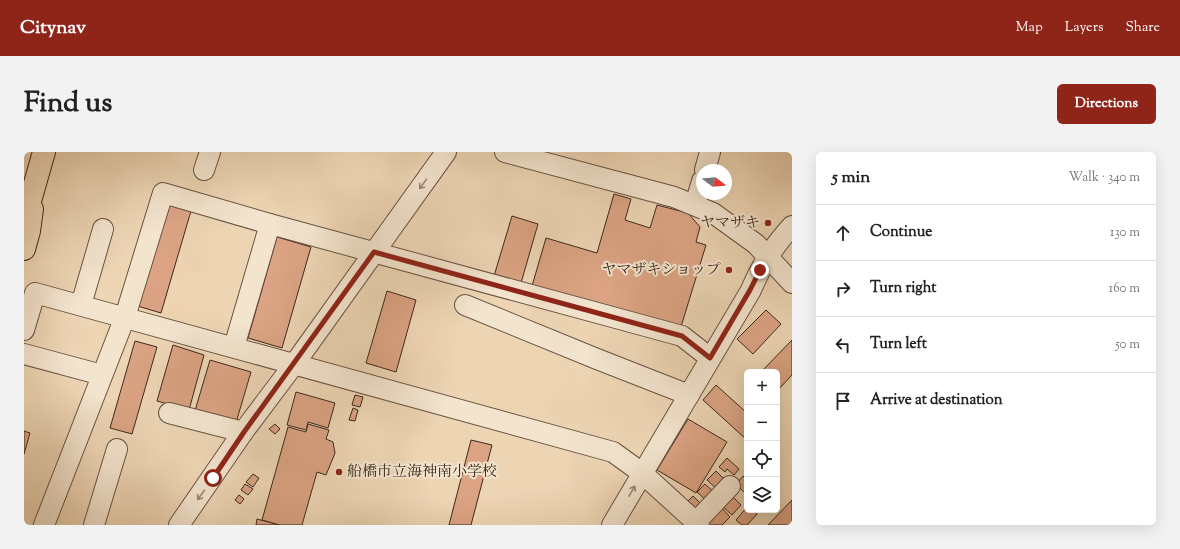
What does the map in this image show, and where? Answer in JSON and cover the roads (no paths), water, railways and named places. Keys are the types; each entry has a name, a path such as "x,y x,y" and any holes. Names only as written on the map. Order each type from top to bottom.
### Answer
{"highway":[{"path":"24,222 44,152"},
{"path":"24,249 29,231 36,182"}],"street":[{"path":"179,525 244,432 446,152"},
{"path":"504,152 538,157 674,197 713,213 756,244 792,283"},
{"path":"707,164 710,152"},
{"path":"44,525 124,317 162,193 270,224 682,336 710,358"},
{"path":"695,205 696,200"},
{"path":"234,347 270,224"},
{"path":"612,525 750,290 768,256 792,226"},
{"path":"81,305 102,229"},
{"path":"24,330 36,293 613,452 642,473 698,524 730,486"},
{"path":"466,305 597,359 689,394"},
{"path":"24,354 102,375"},
{"path":"169,413 244,432"},
{"path":"94,525 117,449"}],"place":[{"name":"ヤマザキ","path":"768,223"},
{"name":"ヤマザキショップ","path":"729,270"},
{"name":"船橋市立海神南小学校","path":"339,472"}]}
